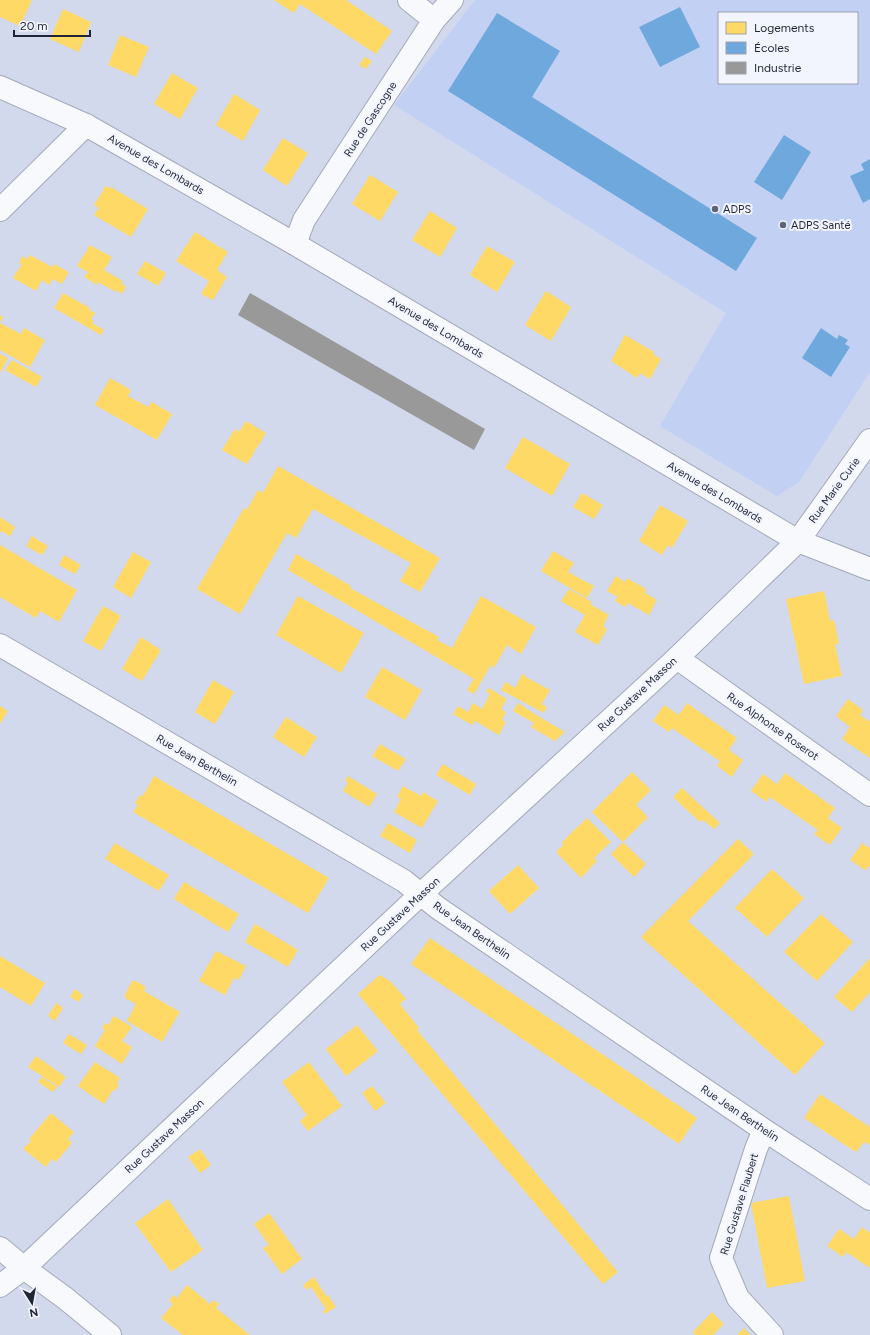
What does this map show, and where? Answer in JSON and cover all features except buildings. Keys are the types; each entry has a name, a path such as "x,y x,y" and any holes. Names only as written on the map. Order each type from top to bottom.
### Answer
{"street":[{"path":"409,0 434,20"},
{"name":"Rue de Gascogne","path":"295,244 304,220 434,20 452,0"},
{"name":"Avenue des Lombards","path":"0,87 86,125 295,244 798,541 870,569"},
{"path":"0,210 86,125"},
{"name":"Rue Marie Curie","path":"798,541 870,440"},
{"name":"Rue Gustave Masson","path":"0,1286 24,1268 422,894 677,658 798,541"},
{"name":"Rue Jean Berthelin","path":"0,645 404,881 438,908 764,1130 870,1199"},
{"name":"Rue Alphonse Roserot","path":"677,658 870,795"},
{"name":"Rue Gustave Flaubert","path":"764,1130 756,1149 721,1258 738,1298 772,1335"},
{"path":"0,1248 110,1335"}],"shaded area":[{"name":"ADPS","path":"475,0 870,0 870,372 799,482 777,496 660,426 726,313 394,105"}],"place":[{"name":"ADPS","path":"715,209"},
{"name":"ADPS Santé","path":"783,225"}]}
